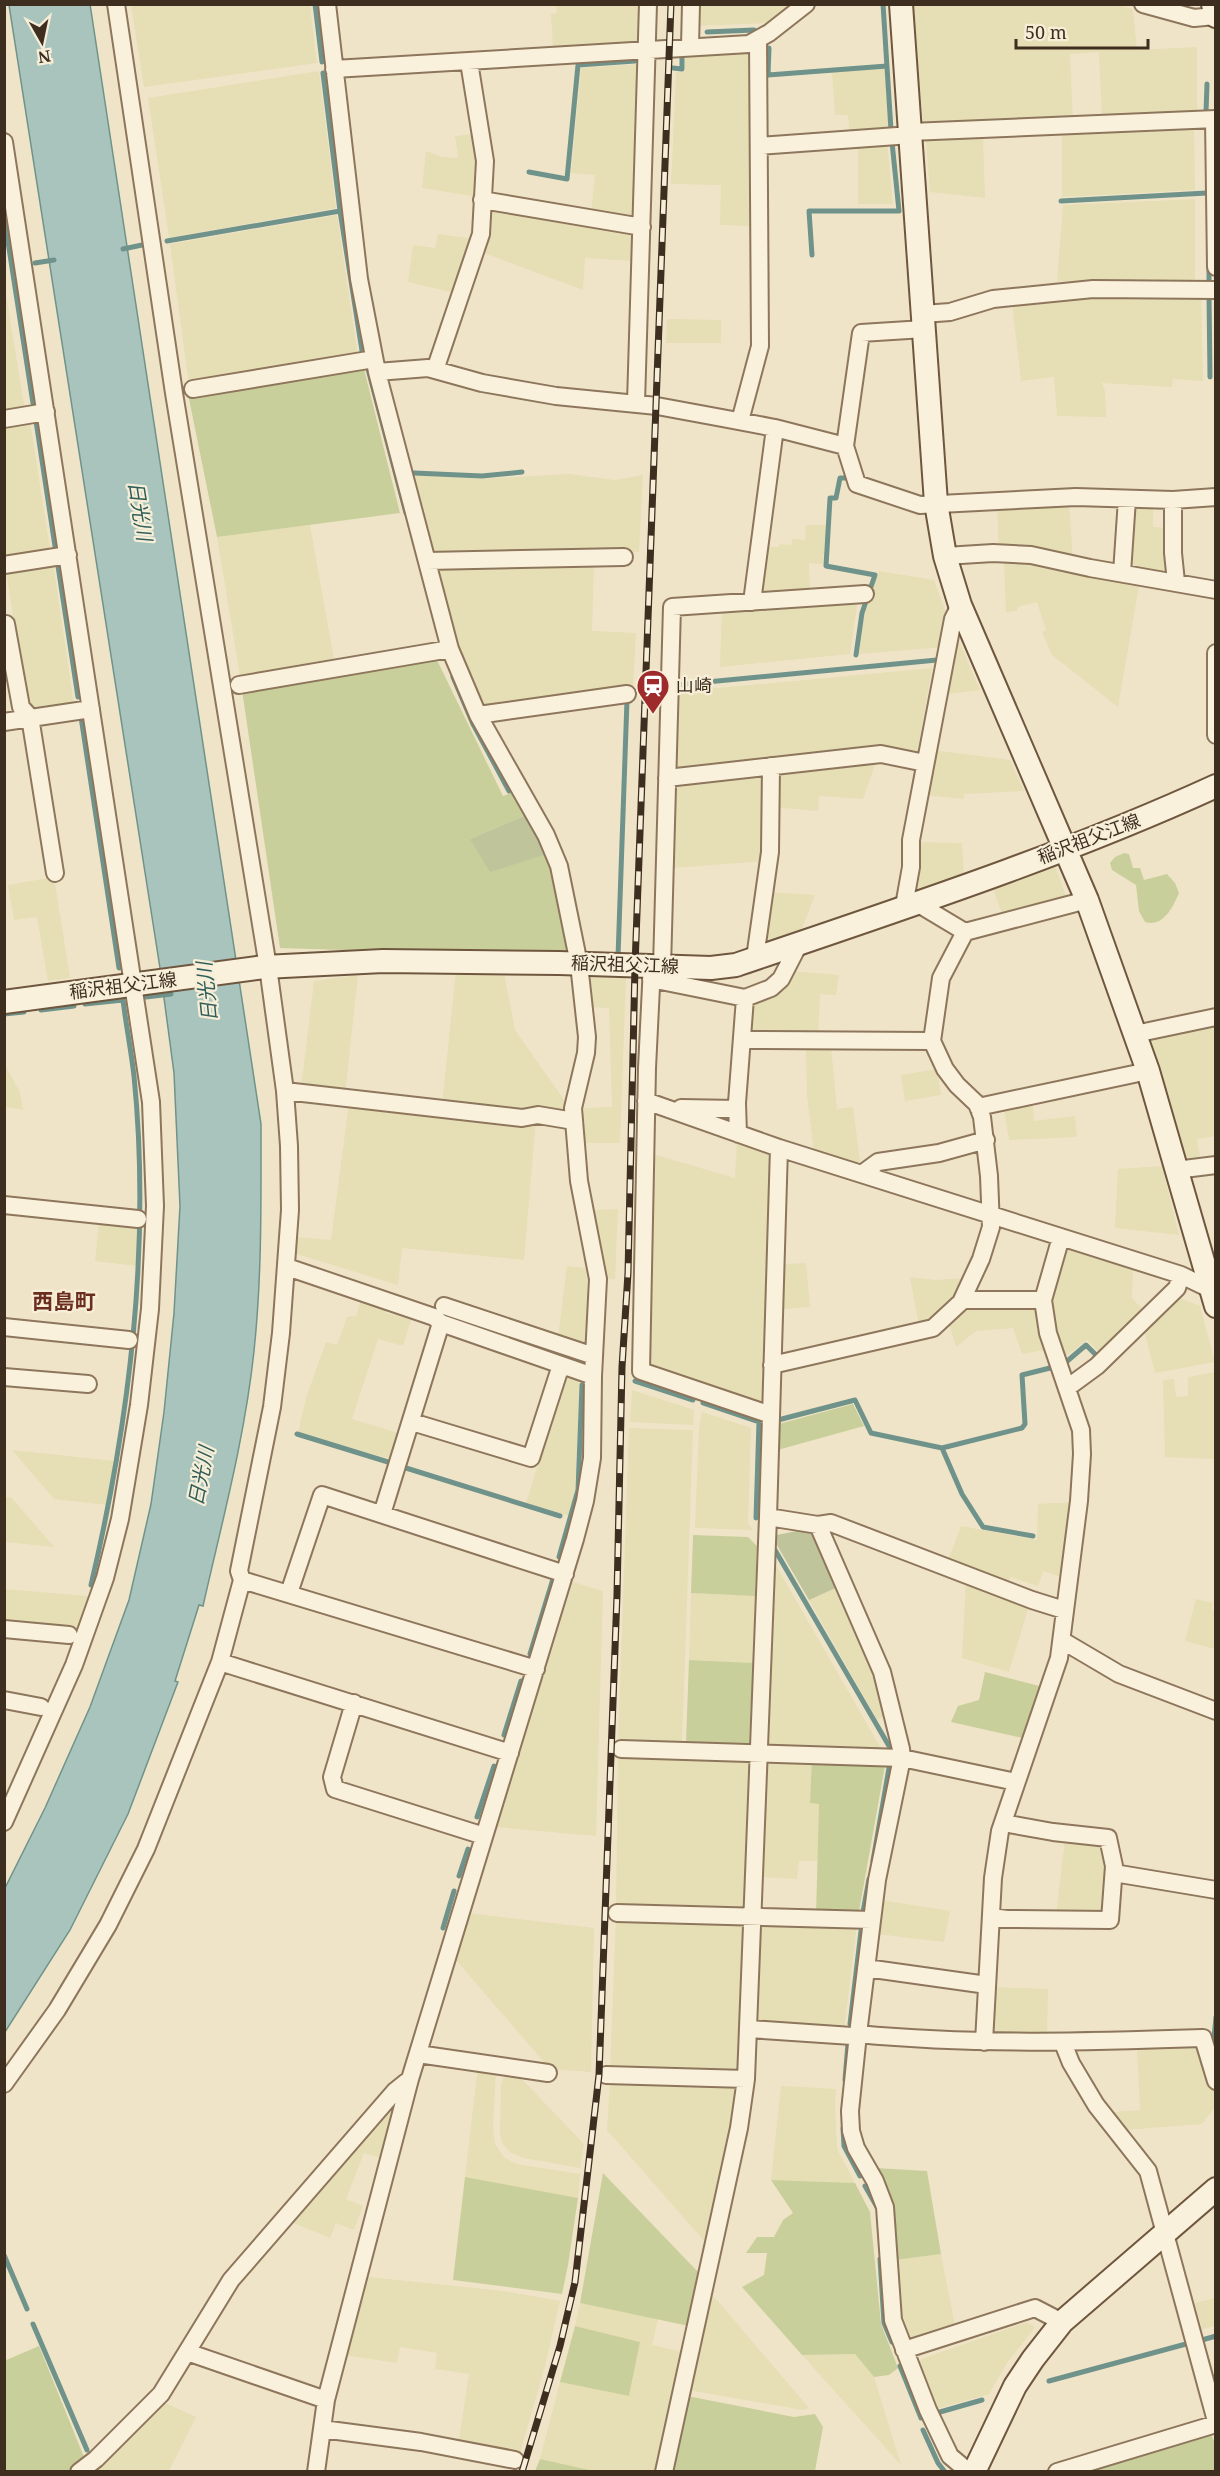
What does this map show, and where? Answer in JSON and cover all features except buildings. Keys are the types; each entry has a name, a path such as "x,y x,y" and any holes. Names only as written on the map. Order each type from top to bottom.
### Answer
{"street":[{"path":"4,2084 57,2010 108,1925 146,1849 220,1662 242,1580 239,1571 272,1407 287,1267 289,1146 285,1091 174,393 116,4"},
{"path":"316,2472 326,2400 410,2079 565,1574 585,1501 592,1458 598,1279 579,1181 573,1108 586,1053 587,1037 579,964 559,866 546,835 478,715 450,649 376,366 359,279 327,4"},
{"path":"636,403 648,4"},
{"path":"690,46 691,4"},
{"path":"334,69 749,44 758,40 806,4"},
{"path":"901,4 936,503 945,556 960,605 1087,900 1148,1071 1214,1295"},
{"path":"1143,4 1194,18 1215,16 1213,4"},
{"path":"740,421 760,346 758,40"},
{"path":"435,370 481,234 485,161 469,62"},
{"path":"759,146 910,134 1215,119 1215,267"},
{"path":"4,142 91,709 136,984 151,1102 155,1206 150,1309 139,1405 120,1519 105,1578 74,1665 4,1822"},
{"path":"482,200 642,227"},
{"path":"1215,290 1093,289 993,299 923,321 861,333 845,446 856,484 920,505 1076,497 1173,500 1215,497"},
{"path":"193,389 376,366 428,368 482,383 556,396 636,403 740,421 845,446"},
{"path":"4,419 46,412"},
{"path":"752,602 775,428"},
{"path":"1122,573 1127,499"},
{"path":"1173,500 1173,553 1176,582"},
{"path":"945,556 993,553 1031,555 1215,590"},
{"path":"4,565 68,555"},
{"path":"427,561 624,557"},
{"path":"771,1415 641,1371 646,1101 666,778 672,607 865,594"},
{"path":"960,605 953,619 912,840 910,904 965,932 1087,900"},
{"path":"6,624 21,707 30,717 55,873"},
{"path":"239,686 450,649"},
{"path":"1215,654 1215,735"},
{"path":"478,715 627,694"},
{"path":"4,722 91,709"},
{"path":"666,778 881,754 925,763"},
{"path":"755,958 770,852 771,766"},
{"name":"稲沢祖父江線","path":"4,1002 266,967 392,961 579,964 655,971 736,965 1066,848 1160,812 1215,786"},
{"path":"772,1365 933,1328 963,1300 988,1240 991,1214 986,1140 978,1107 945,1070 932,1041 941,978 965,932"},
{"path":"655,971 745,998 771,988 781,979 799,944"},
{"path":"738,1134 737,1108 745,998"},
{"path":"1135,1034 1215,1017"},
{"path":"742,1040 932,1041"},
{"path":"978,1107 1148,1071"},
{"path":"285,1091 522,1118 538,1114 574,1121"},
{"path":"646,1101 779,1148 1181,1275 1214,1295"},
{"path":"667,1108 737,1108"},
{"path":"863,1173 878,1162 939,1153 986,1140"},
{"path":"664,2472 738,2128 746,2079 768,1517 779,1148"},
{"path":"1176,1170 1215,1164"},
{"path":"4,1205 138,1219"},
{"path":"984,2042 993,1878 1002,1823 1052,1686 1063,1641 1064,1610 1073,1561 1082,1454 1081,1430 1048,1333 1043,1300 1061,1237"},
{"path":"287,1267 434,1317 441,1323 593,1376"},
{"path":"1067,1388 1097,1366 1177,1288 1181,1275"},
{"path":"963,1300 1043,1300"},
{"path":"444,1306 594,1356"},
{"path":"382,1514 441,1323"},
{"path":"4,1327 129,1340"},
{"path":"412,1422 531,1458 561,1365"},
{"path":"4,1377 88,1384"},
{"path":"289,1593 322,1495 565,1574"},
{"path":"768,1517 818,1525 831,1523 1032,1600 1064,1610"},
{"path":"818,1525 882,1672 902,1749 877,1880 850,2110 851,2131 856,2148 875,2181 885,2207 893,2320 928,2410 950,2456 969,2472"},
{"path":"242,1580 536,1669"},
{"path":"4,1629 69,1635"},
{"path":"1063,1641 1119,1674 1215,1711"},
{"path":"220,1662 510,1753"},
{"path":"4,1700 41,1707"},
{"path":"354,1703 332,1777 335,1790 484,1836"},
{"path":"621,1749 902,1758 1016,1782"},
{"path":"991,1917 1110,1920 1114,1873 1108,1838 1002,1823"},
{"path":"1114,1873 1215,1890"},
{"path":"617,1913 872,1920"},
{"path":"866,1968 987,1985"},
{"path":"749,2029 852,2036 858,2034 930,2041 1063,2043 1203,2038 1215,2081"},
{"path":"1057,2472 1215,2422 1148,2171 1096,2105 1071,2063 1063,2043"},
{"path":"418,2054 548,2073"},
{"path":"606,2075 746,2079"},
{"path":"79,2472 96,2459 161,2394 231,2280 395,2091 410,2079"},
{"path":"974,2472 1015,2386 1062,2322 1215,2189"},
{"path":"904,2350 1035,2308 1062,2322"},
{"path":"187,2352 326,2400"},
{"path":"322,2429 422,2442 515,2460"}],"shaded area":[{"path":"1116,4 1133,9 1137,50 1197,47 1197,113 1102,117 1099,52 1070,54 1073,119 927,125 923,122 912,5"},
{"path":"131,5 310,5 317,63 144,87"},
{"path":"556,5 641,5 639,37 635,43 553,49 551,14 557,13"},
{"path":"695,5 793,5 768,23 695,26"},
{"path":"750,50 751,226 720,225 721,185 671,184 676,72 685,71 685,53"},
{"path":"640,64 636,217 631,220 591,214 595,175 571,173 581,68"},
{"path":"885,68 889,132 850,135 848,115 835,115 832,72"},
{"path":"319,71 336,208 169,238 148,98"},
{"path":"1194,125 1195,190 1062,197 1062,131"},
{"path":"476,134 479,197 422,188 426,151 442,157 458,158 455,136"},
{"path":"983,135 985,198 930,192 926,140"},
{"path":"887,141 893,204 858,204 858,143"},
{"path":"1195,199 1195,280 1057,281 1063,205"},
{"path":"485,207 632,231 632,261 585,258 583,290 479,251"},
{"path":"337,215 358,356 189,385 170,244"},
{"path":"438,234 474,239 455,293 408,282 413,245 435,248"},
{"path":"4,282 25,411 4,414"},
{"path":"1201,293 1203,381 1173,379 1172,387 1102,383 1105,391 1106,417 1057,416 1054,377 1021,381 1012,302 1046,298"},
{"path":"667,319 721,320 721,343 666,343"},
{"path":"30,421 50,549 5,560 5,425"},
{"path":"569,474 615,480 643,475 639,552 433,553 412,475 481,479"},
{"path":"1069,503 1073,562 999,550 997,504"},
{"path":"1134,503 1153,504 1153,527 1170,528 1167,577 1127,572"},
{"path":"310,525 335,665 241,682 217,537"},
{"path":"806,525 826,525 823,564 809,563 810,593 759,596 766,547 779,547 780,544 792,545 792,539 805,540"},
{"path":"1004,559 1140,580 1118,707 1052,655 1042,632 1046,630 1037,602 1018,607 1017,611 1006,612"},
{"path":"594,562 592,631 636,633 633,688 488,710 481,708 456,647 436,567"},
{"path":"53,563 74,705 32,710 27,706 6,571"},
{"path":"879,571 934,580 948,618 944,647 859,654 864,614"},
{"path":"858,598 850,654 720,667 722,609"},
{"path":"955,632 980,690 941,695"},
{"path":"932,668 917,755 676,773 672,769 675,692"},
{"path":"933,750 1010,760 1024,791 964,794 964,799 924,795"},
{"path":"877,759 863,799 819,796 818,811 773,807 777,771"},
{"path":"763,770 764,861 672,868 674,783"},
{"path":"915,842 962,843 964,878 908,898"},
{"path":"1053,860 1066,896 1064,903 1004,919 990,881"},
{"path":"54,877 70,978 48,981 37,917 14,920 8,885"},
{"path":"769,892 815,895 799,936 761,947"},
{"path":"456,971 504,973 515,1030 565,1101 564,1115 442,1105"},
{"path":"788,971 839,975 836,995 820,994 818,1037 750,1036 749,1000"},
{"path":"358,975 345,1094 301,1089 314,981"},
{"path":"593,975 626,977 620,1143 585,1143 584,1108 612,1107 609,1008 592,1007 588,980"},
{"path":"1215,1022 1215,1136 1197,1139 1201,1162 1184,1164 1147,1041 1149,1037"},
{"path":"806,1047 831,1047 837,1109 853,1107 860,1161 855,1165 814,1152 807,1096"},
{"path":"5,1065 20,1092 23,1110 5,1107"},
{"path":"937,1069 941,1095 905,1101 901,1075"},
{"path":"1032,1098 1034,1121 1075,1116 1077,1137 1009,1140 1003,1104"},
{"path":"349,1103 536,1120 524,1260 402,1248 398,1285 294,1253 294,1237 331,1240"},
{"path":"737,1142 765,1150 770,1159 762,1403 647,1369 649,1153 735,1178"},
{"path":"1162,1166 1179,1235 1115,1228 1118,1169"},
{"path":"618,1209 615,1279 609,1279 600,1254 592,1210"},
{"path":"99,1223 137,1227 136,1266 95,1261"},
{"path":"1067,1248 1133,1268 1132,1298 1147,1314 1103,1356 1087,1340 1062,1359 1048,1297 1060,1251"},
{"path":"806,1263 810,1307 784,1309 779,1306 781,1264"},
{"path":"567,1266 585,1268 586,1272 589,1311 586,1345 583,1346 558,1338"},
{"path":"910,1277 936,1280 967,1278 957,1299 931,1323 919,1326"},
{"path":"1174,1296 1200,1306 1215,1362 1155,1373 1144,1330"},
{"path":"362,1297 388,1305 386,1313 411,1320 403,1346 378,1339 352,1419 398,1433 390,1459 298,1433 306,1398 326,1342 337,1345 347,1317 356,1316"},
{"path":"966,1304 1034,1304 1049,1349 1022,1354 1013,1328 976,1331 956,1347 948,1320"},
{"path":"1215,1372 1215,1459 1165,1457 1163,1380 1174,1379 1176,1397 1188,1396 1188,1377"},
{"path":"572,1377 580,1380 575,1490 569,1516 526,1503 564,1381"},
{"path":"632,1390 694,1410 693,1425 630,1422"},
{"path":"702,1412 751,1428 748,1523 753,1530 695,1528 699,1429"},
{"path":"629,1428 693,1430 682,1744 618,1746"},
{"path":"12,1450 115,1461 107,1505 54,1499"},
{"path":"5,1497 11,1497 54,1547 5,1542"},
{"path":"1075,1502 1065,1578 1043,1571 1038,1586 1011,1577 1006,1585 947,1563 961,1526 1037,1540 1038,1504"},
{"path":"774,1562 882,1750 765,1748"},
{"path":"966,1580 1030,1602 1009,1672 962,1658"},
{"path":"573,1582 603,1591 596,1836 495,1827"},
{"path":"840,1586 876,1673 887,1715 877,1720 809,1600"},
{"path":"4,1589 88,1596 79,1630 5,1624"},
{"path":"691,1593 755,1596 753,1663 689,1660"},
{"path":"1196,1599 1213,1603 1215,1649 1185,1641"},
{"path":"618,1753 749,1760 744,1914 616,1910"},
{"path":"812,1757 810,1802 819,1803 818,1861 799,1861 797,1879 762,1877 765,1758"},
{"path":"1065,1839 1107,1845 1107,1914 1056,1916"},
{"path":"881,1900 950,1911 944,1942 877,1934"},
{"path":"469,1913 594,1928 591,2072 550,2069 455,1959"},
{"path":"616,1916 747,1920 742,2071 610,2072"},
{"path":"760,1922 857,1924 844,2030 758,2024"},
{"path":"992,1987 1048,1989 1047,2038 994,2036 989,2030"},
{"path":"1137,2046 1201,2046 1216,2097 1215,2107 1202,2124 1124,2130 1113,2115 1115,2112 1140,2110"},
{"path":"478,2066 496,2069 493,2127 495,2144 504,2157 516,2164 580,2174 578,2198 465,2177"},
{"path":"506,2070 515,2072 584,2144 580,2168 524,2158 511,2153 503,2145 500,2134 501,2085"},
{"path":"610,2083 739,2085 706,2243 607,2130"},
{"path":"781,2086 836,2089 837,2149 855,2183 771,2180"},
{"path":"396,2096 401,2098 383,2159 364,2153 346,2199 363,2206 354,2230 336,2223 330,2238 291,2222"},
{"path":"941,2254 955,2326 913,2339 907,2337 900,2318 895,2260"},
{"path":"368,2277 504,2291 560,2301 545,2366 518,2460 458,2446 469,2374 435,2369 437,2353 400,2347 397,2363 344,2355"},
{"path":"710,2295 717,2300 809,2408 803,2410 688,2390"},
{"path":"1215,2298 1215,2326 1202,2329 1195,2303"},
{"path":"580,2303 658,2319 652,2345 683,2352 656,2471 594,2471 540,2459 560,2382 629,2396 640,2342 575,2326"},
{"path":"1027,2322 1035,2327 1007,2363 989,2394 936,2409 918,2365 921,2359"},
{"path":"855,2354 874,2377 901,2465 802,2355"},
{"path":"163,2402 196,2417 169,2471 88,2472"}],"green space":[{"path":"363,365 400,513 217,537 188,394"},
{"path":"436,658 503,796 513,792 526,815 470,839 547,854 553,868 570,945 562,957 280,948 242,690"},
{"path":"526,815 547,854 490,872 470,839"},
{"path":"1124,853 1129,854 1133,868 1140,868 1144,880 1167,874 1175,883 1179,893 1177,899 1166,915 1157,922 1145,922 1139,911 1136,885 1112,870 1110,863 1115,857"},
{"path":"853,1404 864,1426 774,1451 775,1425"},
{"path":"808,1529 815,1534 840,1586 809,1600 774,1540 776,1535"},
{"path":"693,1535 748,1537 757,1546 755,1596 691,1593"},
{"path":"689,1660 753,1663 749,1747 690,1748 686,1742"},
{"path":"985,1672 1043,1687 1027,1739 951,1722 958,1706 979,1700"},
{"path":"812,1757 886,1760 858,1917 816,1915 819,1804 810,1803"},
{"path":"875,2168 927,2171 941,2254 895,2260"},
{"path":"603,2173 700,2274 689,2326 580,2303"},
{"path":"465,2177 578,2198 562,2294 453,2280"},
{"path":"771,2180 855,2183 870,2212 881,2324 898,2368 889,2375 874,2377 855,2354 802,2355 742,2287 764,2275 767,2253 746,2253 757,2237 774,2237 783,2220 793,2213"},
{"path":"575,2326 640,2342 629,2396 560,2382"},
{"path":"39,2346 84,2457 68,2471 5,2471 4,2361"},
{"path":"687,2396 794,2417 815,2414 823,2427 815,2471 671,2472"},
{"path":"1207,2431 1215,2444 1215,2471 1080,2472"},
{"path":"540,2459 594,2471 535,2471"}],"water":[{"name":"日光川","path":"90,4 261,1124 260,1266 254,1351 239,1447 203,1606 199,1605 175,1681 178,1682 128,1814 70,1930 5,2032 5,1888 45,1808 90,1707 129,1600 151,1504 164,1412 174,1313 180,1206 174,1073 160,968 9,5"}],"waterway":[{"path":"315,4 322,62"},
{"path":"883,4 891,130"},
{"path":"707,32 754,30"},
{"path":"769,48 768,75 887,66"},
{"path":"673,68 682,69 682,56"},
{"path":"529,172 567,179 578,65 635,61"},
{"path":"323,73 340,211 363,357"},
{"path":"1206,112 1207,84"},
{"path":"812,255 809,211 899,211 892,142"},
{"path":"1061,201 1207,193"},
{"path":"167,241 340,211"},
{"path":"4,216 33,403"},
{"path":"123,249 142,245"},
{"path":"35,263 54,260"},
{"path":"1209,264 1209,283"},
{"path":"1209,295 1210,377"},
{"path":"367,365 406,513"},
{"path":"36,421 55,546"},
{"path":"414,473 482,476 522,472"},
{"path":"847,478 840,478 836,498 830,498 826,566 875,575 862,613 856,655"},
{"path":"58,566 78,697"},
{"path":"676,685 937,660"},
{"path":"453,677 473,724 509,791"},
{"path":"656,687 661,686"},
{"path":"618,957 627,700 625,701"},
{"path":"81,717 119,968"},
{"path":"146,997 171,994"},
{"path":"85,1004 123,1000 134,1076 139,1140 140,1204 138,1268 126,1396 117,1459 91,1585"},
{"path":"41,1010 74,1006"},
{"path":"4,1014 24,1012"},
{"path":"486,1329 581,1362"},
{"path":"1065,1363 1086,1345 1099,1358"},
{"path":"942,1448 1022,1428 1025,1424 1022,1375 1054,1367"},
{"path":"635,1381 693,1400"},
{"path":"559,1557 578,1490 582,1385"},
{"path":"778,1420 855,1400 871,1433 942,1448 962,1494 983,1527 1033,1536"},
{"path":"703,1403 759,1422 756,1518"},
{"path":"297,1434 388,1462"},
{"path":"406,1468 560,1516"},
{"path":"775,1550 889,1746"},
{"path":"530,1654 553,1579"},
{"path":"504,1735 521,1681"},
{"path":"873,1861 890,1762"},
{"path":"477,1817 494,1766"},
{"path":"459,1876 468,1849"},
{"path":"863,1912 869,1879"},
{"path":"443,1928 454,1891"},
{"path":"850,2024 861,1931"},
{"path":"1213,2048 1216,2017"},
{"path":"845,2080 848,2043"},
{"path":"843,2128 844,2146 860,2176"},
{"path":"865,2186 877,2207"},
{"path":"4,2255 27,2309"},
{"path":"880,2259 884,2323 892,2342"},
{"path":"33,2324 87,2450"},
{"path":"1202,2340 1216,2336"},
{"path":"1049,2381 1186,2344"},
{"path":"900,2366 921,2418"},
{"path":"940,2412 982,2400"},
{"path":"923,2430 938,2463 945,2472"}],"railway":[{"path":"522,2472 560,2346 575,2282 599,2075 617,1595 622,1367 628,1273 635,966 671,4"}],"place":[{"name":"山崎","path":"653,715"}],"district":[{"name":"西島町","path":"64,1302"}]}
